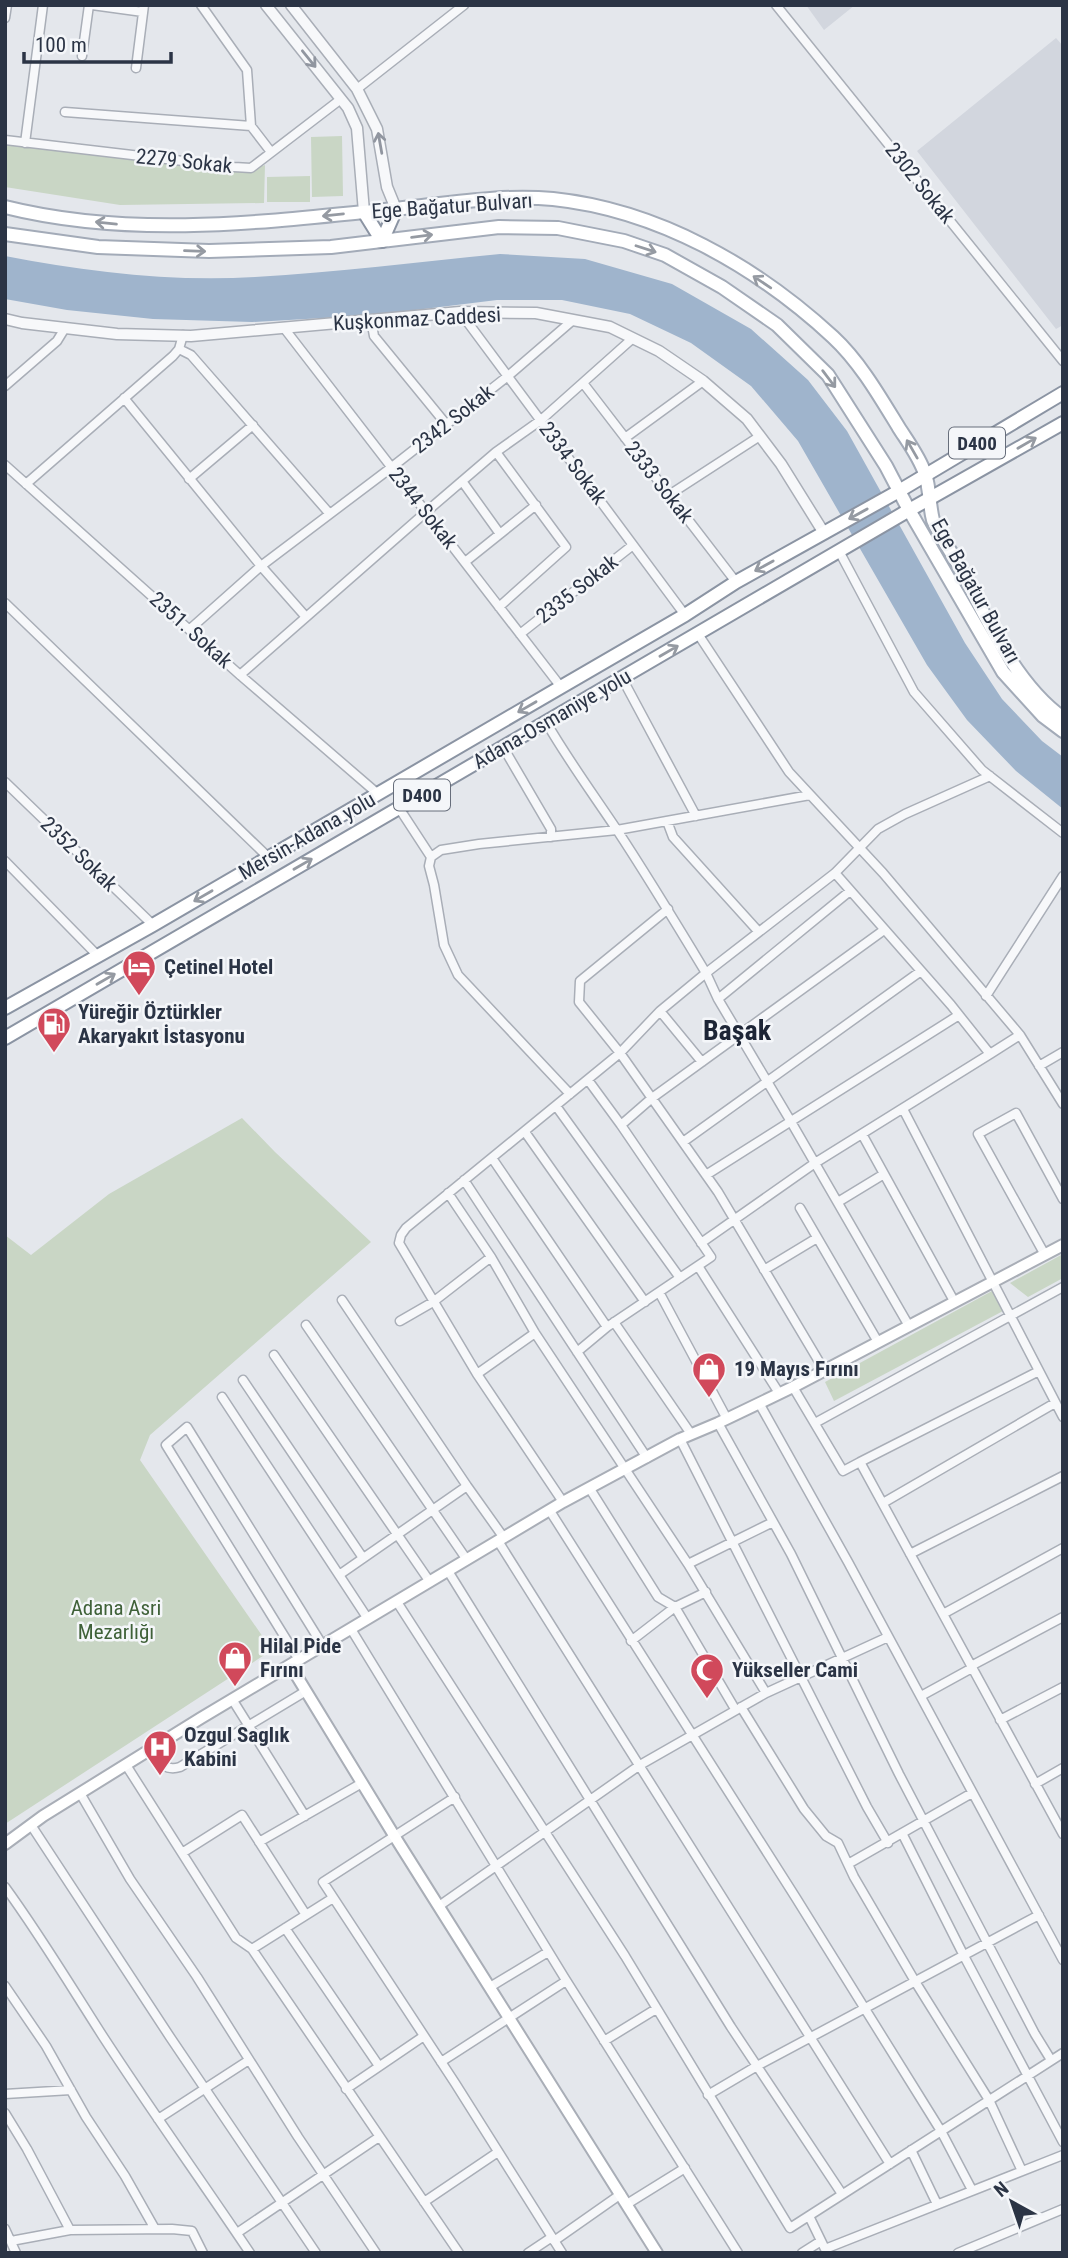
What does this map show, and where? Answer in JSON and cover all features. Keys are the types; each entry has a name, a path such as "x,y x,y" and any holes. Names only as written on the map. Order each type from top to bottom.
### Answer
{"main road":[{"name":"Ege Bağatur Bulvarı","path":"5,207 108,224 195,226 494,200 550,199 607,208 670,228 738,265 789,300 836,340 872,384 914,451 925,474 933,519 1000,642 1028,683 1063,718"},
{"path":"382,241 396,209"},
{"path":"364,212 382,241"},
{"name":"Ege Bağatur Bulvarı","path":"5,234 99,247 209,251 331,247 499,227 558,228 624,241 666,255 722,287 777,325 828,375 864,430 906,512 1003,671 1043,716 1063,731"},
{"name":"D400","path":"824,533 1063,393"},
{"name":"Adana-Osmaniye yolu","path":"5,1038 1063,423"},
{"name":"Mersin-Adana yolu","path":"5,1009 269,858 685,615 736,582 824,533"},
{"path":"5,1844 80,1793 232,1699 563,1502 680,1439 793,1387 1063,1245"},
{"path":"295,1662 306,1691 395,1837 657,2253"}],"street":[{"path":"5,19 7,5"},
{"path":"25,143 43,5"},
{"path":"82,57 91,5 144,9 136,68"},
{"path":"201,5 247,70 251,126 271,152"},
{"path":"266,5 348,108 357,128 364,212"},
{"path":"291,5 357,89 377,129 387,187 396,209"},
{"path":"357,89 464,5"},
{"name":"2302 Sokak","path":"776,5 1063,361"},
{"name":"2279 Sokak","path":"5,141 251,167 341,99"},
{"path":"65,112 251,126"},
{"name":"Kuşkonmaz Caddesi","path":"5,319 117,334 183,335 460,312 536,313 610,327 659,351 703,381 747,419 780,464 824,533"},
{"name":"2334 Sokak","path":"460,312 685,615"},
{"path":"371,320 374,336 446,424"},
{"name":"2342 Sokak","path":"190,629 261,566 508,376 573,320"},
{"path":"5,386 57,341 65,328"},
{"name":"2344 Sokak","path":"284,328 561,687"},
{"path":"26,484 179,349 183,335"},
{"path":"240,675 462,481 541,420 633,338"},
{"path":"179,349 191,355 329,513"},
{"path":"625,439 703,381"},
{"name":"2333 Sokak","path":"583,383 736,582"},
{"path":"124,398 306,617"},
{"path":"189,478 253,425"},
{"path":"669,495 760,436"},
{"path":"496,453 566,547 499,607"},
{"name":"2351. Sokak","path":"5,465 378,794"},
{"path":"462,481 500,534"},
{"path":"465,562 536,505"},
{"name":"2335 Sokak","path":"520,634 633,545"},
{"path":"839,551 915,692 982,770 1063,833"},
{"path":"5,603 269,858"},
{"path":"698,634 789,772 859,848 1020,1035 1063,1104"},
{"path":"622,678 696,816"},
{"path":"546,722 579,777 668,909 909,1326"},
{"path":"503,747 551,829 551,837"},
{"path":"563,1502 477,1374 400,1246 400,1239 406,1228 620,1053 660,1012 706,973 835,873 878,829 898,817 990,776"},
{"name":"2352 Sokak","path":"5,782 153,925"},
{"path":"430,857 441,850 617,830 810,795"},
{"path":"399,808 430,857 429,866 444,945 458,975 570,1094"},
{"path":"667,821 673,837 758,931"},
{"path":"5,861 98,956"},
{"path":"835,873 990,1054"},
{"path":"986,996 1063,876"},
{"path":"718,999 850,891"},
{"path":"668,909 580,981 579,1002 620,1053 705,1175 824,1370"},
{"path":"621,1125 652,1098 884,930"},
{"path":"683,1142 921,971"},
{"path":"660,1012 702,1062"},
{"path":"705,1175 959,1015"},
{"path":"701,1243 815,1163 1020,1035"},
{"path":"1039,1066 1063,1052"},
{"path":"577,1352 611,1324 711,1257 588,1080"},
{"path":"556,1106 680,1278"},
{"path":"903,1109 1063,1417"},
{"path":"1045,1255 978,1134 1016,1113 1063,1199"},
{"path":"525,1132 645,1302"},
{"path":"862,1134 954,1301"},
{"path":"492,1158 691,1434"},
{"path":"838,1202 884,1174"},
{"path":"464,1180 647,1458"},
{"path":"448,1193 491,1257 535,1333 706,1592 766,1693"},
{"path":"800,1208 878,1342"},
{"path":"764,1270 817,1238"},
{"path":"400,1321 433,1302 491,1257"},
{"path":"698,1266 779,1393"},
{"path":"815,1423 1063,1287"},
{"path":"659,1292 923,1820 1051,2060"},
{"path":"342,1300 467,1486 890,2164"},
{"path":"306,1325 467,1560"},
{"path":"477,1374 535,1333"},
{"path":"274,1355 430,1582"},
{"path":"793,1387 843,1471 1039,1371"},
{"path":"243,1380 363,1558"},
{"path":"222,1397 368,1619"},
{"path":"759,1403 1063,1960"},
{"path":"883,1503 1059,1405"},
{"path":"295,1662 166,1445 187,1427 323,1646"},
{"path":"680,1439 888,1843"},
{"path":"860,1462 1063,1834"},
{"path":"910,1554 1063,1476"},
{"path":"339,1574 467,1486"},
{"path":"590,1489 658,1597 675,1607 804,1809 826,1836 838,1843 916,1983 989,2100 1022,2171"},
{"path":"550,1511 941,2131 972,2190"},
{"path":"688,1564 773,1522"},
{"path":"943,1614 1063,1548"},
{"path":"448,1571 757,2066 842,2194"},
{"path":"631,1641 675,1607 706,1592"},
{"path":"397,1602 656,2009 790,2228 1063,2053"},
{"path":"921,1696 1063,1617"},
{"path":"351,1629 548,1952 738,2253"},
{"path":"439,1906 640,1765 766,1693 888,1637"},
{"path":"1000,1720 1063,1687"},
{"path":"151,1749 161,1764 176,1768 306,1691"},
{"path":"232,1699 305,1816"},
{"path":"126,1765 236,1938 252,1949 459,2253"},
{"path":"1035,1784 1063,1768"},
{"path":"260,1842 362,1783"},
{"path":"80,1793 130,1879 376,2253"},
{"path":"848,1864 972,1793"},
{"path":"454,1797 323,1882 562,2253"},
{"path":"182,1853 242,1815 306,1915"},
{"path":"31,1825 316,2253"},
{"path":"902,1833 1063,2142"},
{"path":"5,1887 41,1937 102,2035 250,2253"},
{"path":"252,1949 333,1898"},
{"path":"708,2095 1039,1915"},
{"path":"285,1928 379,2066"},
{"path":"490,1987 548,1952"},
{"path":"441,2062 566,1981"},
{"path":"5,1986 46,2046 155,2229"},
{"path":"604,2041 656,2009"},
{"path":"346,2089 424,2036"},
{"path":"158,2119 249,2060"},
{"path":"5,2094 71,2090"},
{"path":"5,2113 69,2230"},
{"path":"237,2233 379,2137"},
{"path":"911,2150 937,2204"},
{"path":"424,2202 498,2152"},
{"path":"803,2253 825,2248 1063,2155"},
{"path":"528,2253 685,2168"},
{"path":"958,2253 1063,2209"},
{"path":"808,2216 825,2248"},
{"path":"5,2229 16,2253"},
{"path":"11,2241 69,2230 192,2231 203,2253"}],"shaded area":[{"path":"806,5 855,5 824,30"},
{"path":"1056,38 1063,46 1063,325 1056,329 917,151"}],"green space":[{"path":"342,136 343,196 312,197 311,137"},
{"path":"5,144 248,171 265,165 264,203 120,205 5,187"},
{"path":"310,176 310,202 267,202 267,177"},
{"name":"Adana Asri Mezarlığı","path":"242,1118 371,1242 150,1435 140,1460 272,1650 5,1824 5,1235 31,1255 109,1194"},
{"path":"1063,1254 1063,1278 1028,1297 1010,1283"},
{"path":"992,1291 1003,1311 834,1401 825,1382"}],"water":[{"path":"500,254 585,259 672,284 751,329 808,380 847,431 965,643 1002,699 1042,741 1063,757 1063,809 1016,771 967,720 927,665 798,441 751,386 691,343 630,314 562,300 497,300 375,315 252,322 153,319 67,310 5,299 5,256 130,274 224,278"}],"place":[{"name":"Çetinel Hotel","path":"139,997"},
{"name":"Yüreğir Öztürkler Akaryakıt İstasyonu","path":"54,1054"},
{"name":"19 Mayıs Fırını","path":"709,1399"},
{"name":"Hilal Pide Fırını","path":"235,1688"},
{"name":"Yükseller Cami","path":"707,1700"},
{"name":"Ozgul Saglık Kabini","path":"160,1777"}],"district":[{"name":"Başak","path":"737,1030"}]}
